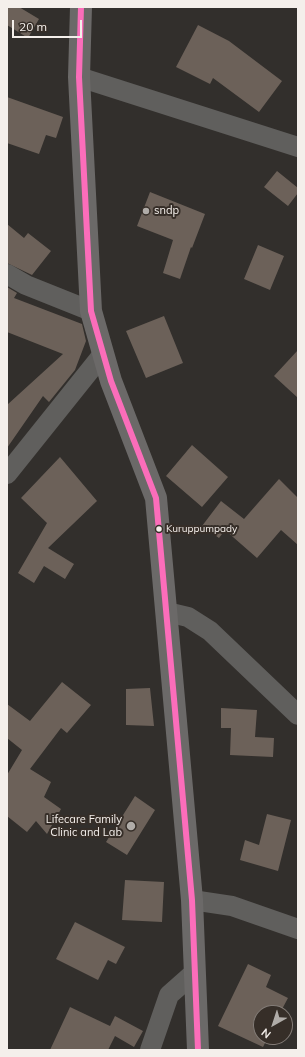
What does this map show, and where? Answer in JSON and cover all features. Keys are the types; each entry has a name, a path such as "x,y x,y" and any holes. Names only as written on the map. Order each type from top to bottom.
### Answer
{"main road":[{"path":"81,7 79,77 91,311 111,381 156,498 192,900 198,1050"}],"street":[{"path":"79,77 298,147"},
{"path":"7,274 26,285 91,311"},
{"path":"7,474 103,354"},
{"path":"167,612 188,617 210,631 295,705"},
{"path":"192,900 232,906 298,929"},
{"path":"150,1050 169,995 195,972"}],"building":[{"path":"7,7 19,7 39,19 28,38 7,25"},
{"path":"198,25 229,41 282,81 259,112 213,78 210,84 176,67"},
{"path":"7,97 63,117 56,138 46,135 39,154 7,143"},
{"path":"277,171 298,188 298,193 288,206 264,187"},
{"path":"150,192 205,214 192,248 191,247 180,279 163,273 173,240 137,226"},
{"path":"7,224 24,238 28,233 51,251 32,275 7,263"},
{"path":"258,245 284,256 270,290 244,279"},
{"path":"7,287 17,293 14,298 82,324 86,341 75,370 49,402 43,396 7,448 7,405 63,354 7,332"},
{"path":"164,316 183,363 146,378 126,331"},
{"path":"298,350 298,398 274,376"},
{"path":"192,445 228,477 202,507 166,476"},
{"path":"60,457 97,501 48,548 74,564 65,579 44,566 34,583 18,573 47,523 21,498"},
{"path":"279,479 298,498 298,545 281,530 257,558 225,530 219,538 202,526 221,501 244,519"},
{"path":"62,682 91,705 67,733 61,728 30,769 51,782 44,797 61,809 47,834 36,821 27,832 7,816 7,775 22,750 7,738 7,704 30,721"},
{"path":"150,688 154,726 126,725 126,689"},
{"path":"221,708 257,710 255,737 274,738 273,757 230,755 231,728 221,728"},
{"name":"Lifecare Family Clinic and Lab","path":"135,796 155,810 127,855 106,842"},
{"path":"267,814 291,820 278,871 240,860 245,840 259,845"},
{"path":"125,880 164,882 162,922 122,920"},
{"path":"75,922 125,947 116,964 108,960 98,980 56,959"},
{"path":"248,964 271,975 266,987 288,998 284,1005 253,1005 253,1042 218,1026"},
{"path":"70,1007 110,1026 115,1016 143,1031 134,1047 115,1036 108,1050 50,1050"}],"transit line":[{"path":"81,7 79,77 91,311 111,381 156,498 192,900 198,1050"}],"place":[{"name":"sndp","path":"146,211"},
{"name":"Kuruppumpady","path":"159,529"},
{"name":"Lifecare Family Clinic and Lab","path":"131,826"}]}
